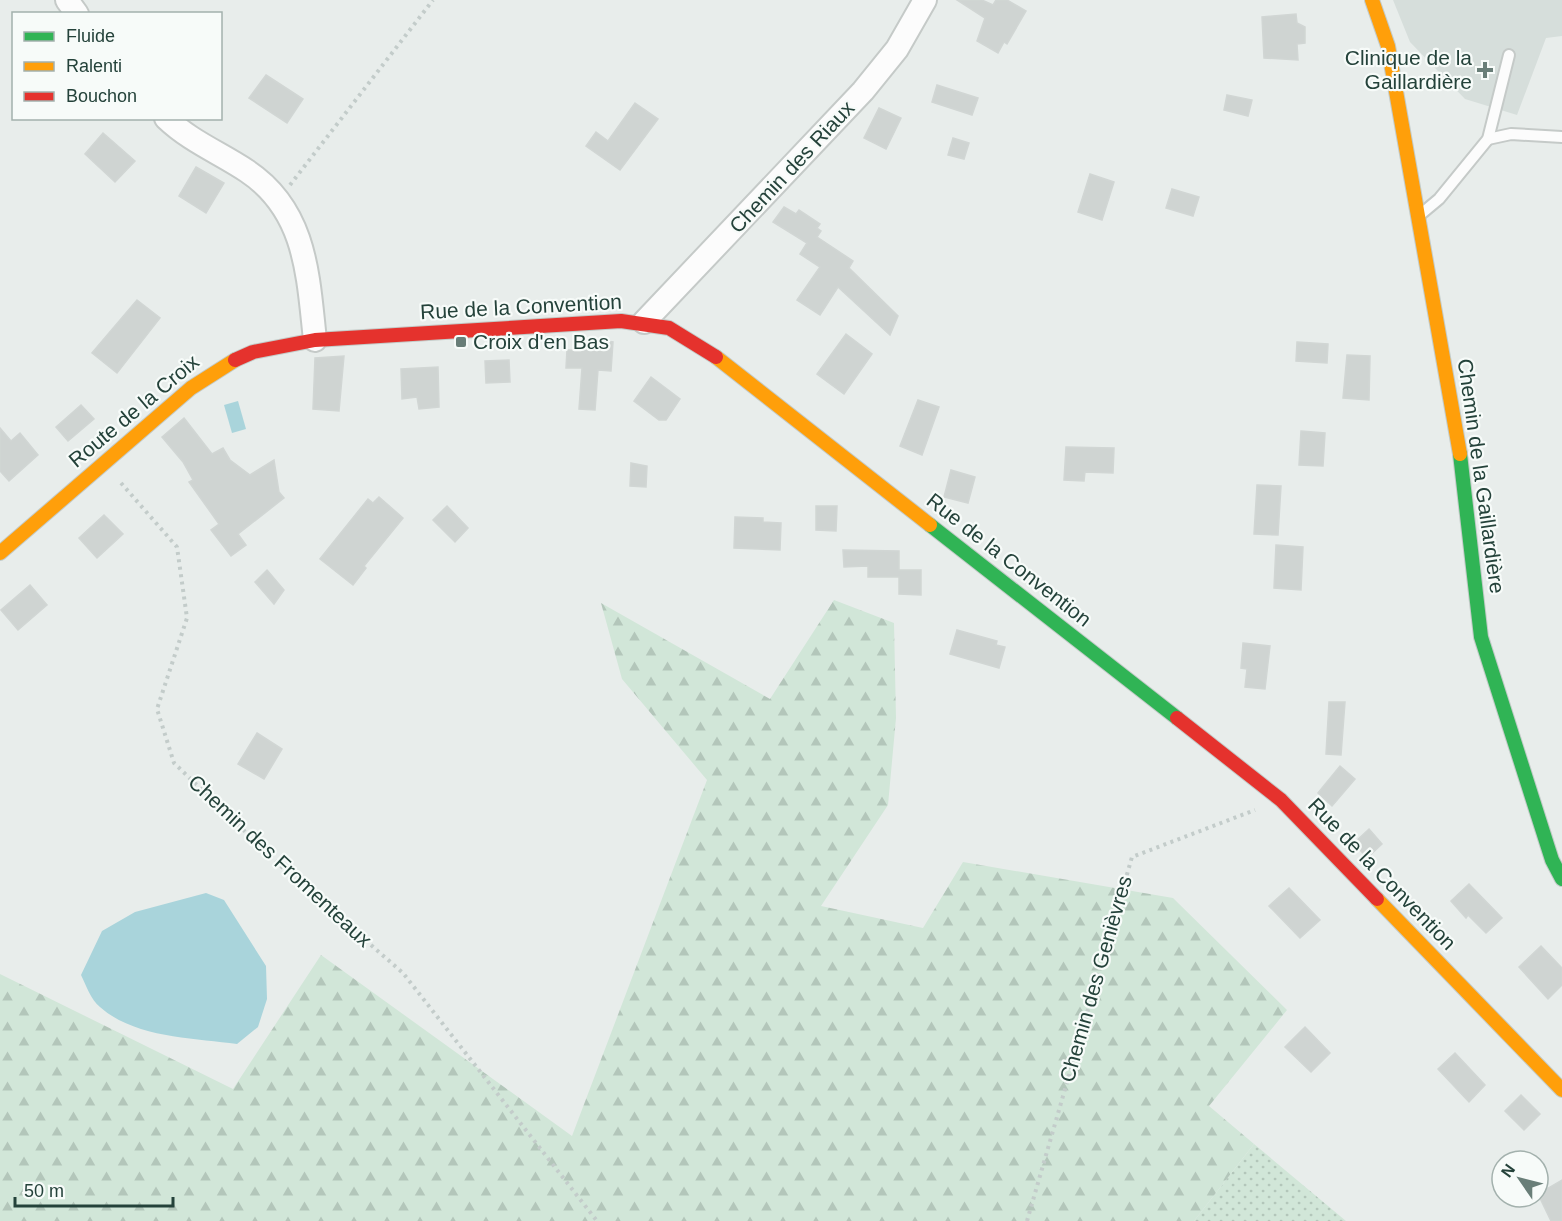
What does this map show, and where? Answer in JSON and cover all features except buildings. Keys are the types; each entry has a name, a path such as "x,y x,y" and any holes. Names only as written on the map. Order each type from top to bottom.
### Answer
{"street":[{"name":"Chemin des Riaux","path":"644,322 863,91 897,49 925,0"},
{"name":"Chemin de la Gaillardière","path":"1372,0 1388,46 1417,218 1457,426 1481,637 1552,860 1562,879"},
{"path":"168,120 180,132 249,172 278,200 295,230 307,260 315,340"},
{"name":"Rue de la Convention","path":"315,340 601,322 644,322 669,328 701,346 1281,800 1562,1090"},
{"name":"Route de la Croix","path":"0,553 191,388 224,365 253,352 315,340"}],"lane":[{"path":"1417,218 1439,199 1488,139 1509,55"},
{"path":"1488,139 1511,134 1562,137"}],"path":[{"path":"278,200 433,0"},
{"name":"Chemin des Fromenteaux","path":"103,463 177,547 187,618 157,709 174,763 285,870 403,973 597,1221"},
{"name":"Chemin des Genièvres","path":"1027,1221 1132,857 1281,800"}],"shaded area":[{"name":"Clinique de la Gaillardière","path":"1393,0 1562,0 1562,36 1546,38 1517,115 1465,99 1410,42"}],"green space":[{"path":"834,600 894,623 896,718 888,805 821,906 923,928 963,862 1173,898 1287,1010 1209,1106 1254,1144 1194,1221 0,1221 0,974 233,1089 321,955 572,1136 707,780 622,679 601,603 770,699"},
{"path":"1254,1144 1346,1221 1194,1221"}],"water":[{"path":"238,401 246,429 232,433 224,405"},
{"path":"206,893 224,900 266,966 267,999 258,1027 237,1044 184,1038 147,1031 130,1025 114,1017 97,1004 81,975 102,931 135,912"}],"traffic: fast":[{"path":"1460,454 1481,637 1552,860 1562,879"},
{"path":"930,525 1177,718"}],"traffic: slow":[{"path":"1372,0 1388,46 1460,454"},
{"path":"716,357 930,525"},
{"path":"0,553 191,388 235,360"},
{"path":"1377,899 1562,1090"}],"traffic: jam":[{"path":"235,360 253,352 315,340 621,321 669,328 716,357"},
{"path":"1177,718 1281,800 1377,899"}],"place":[{"name":"Clinique de la Gaillardière","path":"1485,70"},
{"name":"Croix d'en Bas","path":"461,342"}]}
